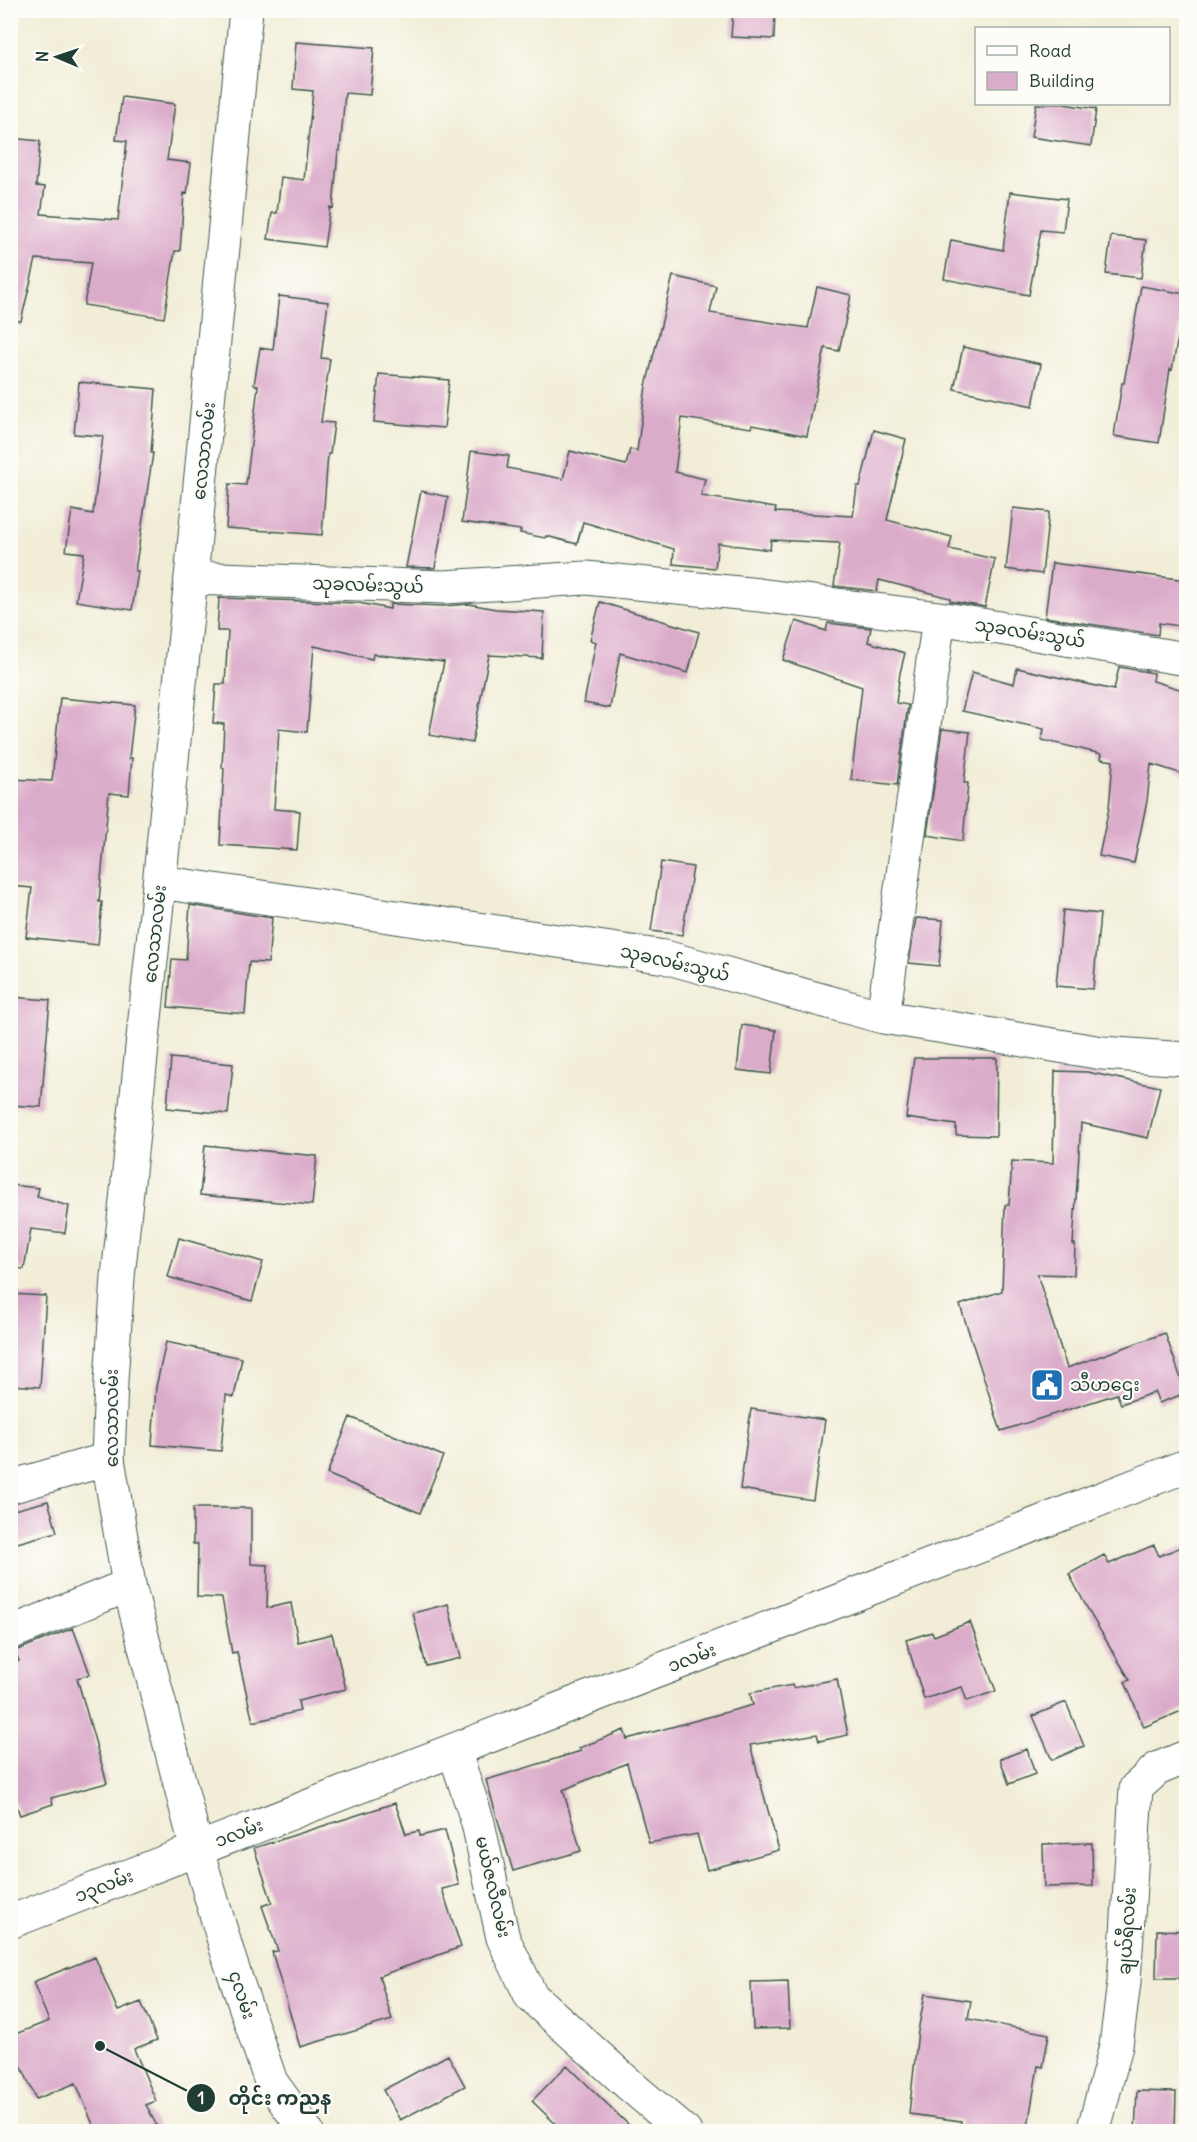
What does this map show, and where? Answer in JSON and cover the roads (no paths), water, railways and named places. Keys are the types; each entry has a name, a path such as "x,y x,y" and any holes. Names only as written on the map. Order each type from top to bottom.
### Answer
{"street":[{"name":"လေသာလမ်း","path":"197,1850 129,1585 108,1459 118,1277 191,578 246,10"},
{"name":"သုခလမ်းသွယ်","path":"191,578 444,587 586,578 759,595 939,618 1186,659"},
{"path":"884,1017 939,618"},
{"name":"သုခလမ်းသွယ်","path":"160,882 665,957 884,1017 1102,1053 1186,1059"},
{"path":"10,1487 108,1459"},
{"name":"၁လမ်း","path":"197,1850 1186,1466"},
{"path":"10,1633 129,1585"},
{"name":"မယ်ဇလီလမ်း","path":"454,1750 478,1823 503,1938 531,1996 632,2088 685,2132"},
{"name":"ချယ်ရီလမ်း","path":"1093,2132 1116,2046 1124,1982 1136,1788 1157,1769 1186,1756"},
{"name":"၁၃လမ်း","path":"10,1922 197,1850"},
{"name":"၄လမ်း","path":"197,1850 230,1960 271,2082 307,2132"}],"place":[{"name":"သီဟဌေး","path":"1047,1385"},
{"name":"တိုင်း ကညန","path":"100,2046"}]}
